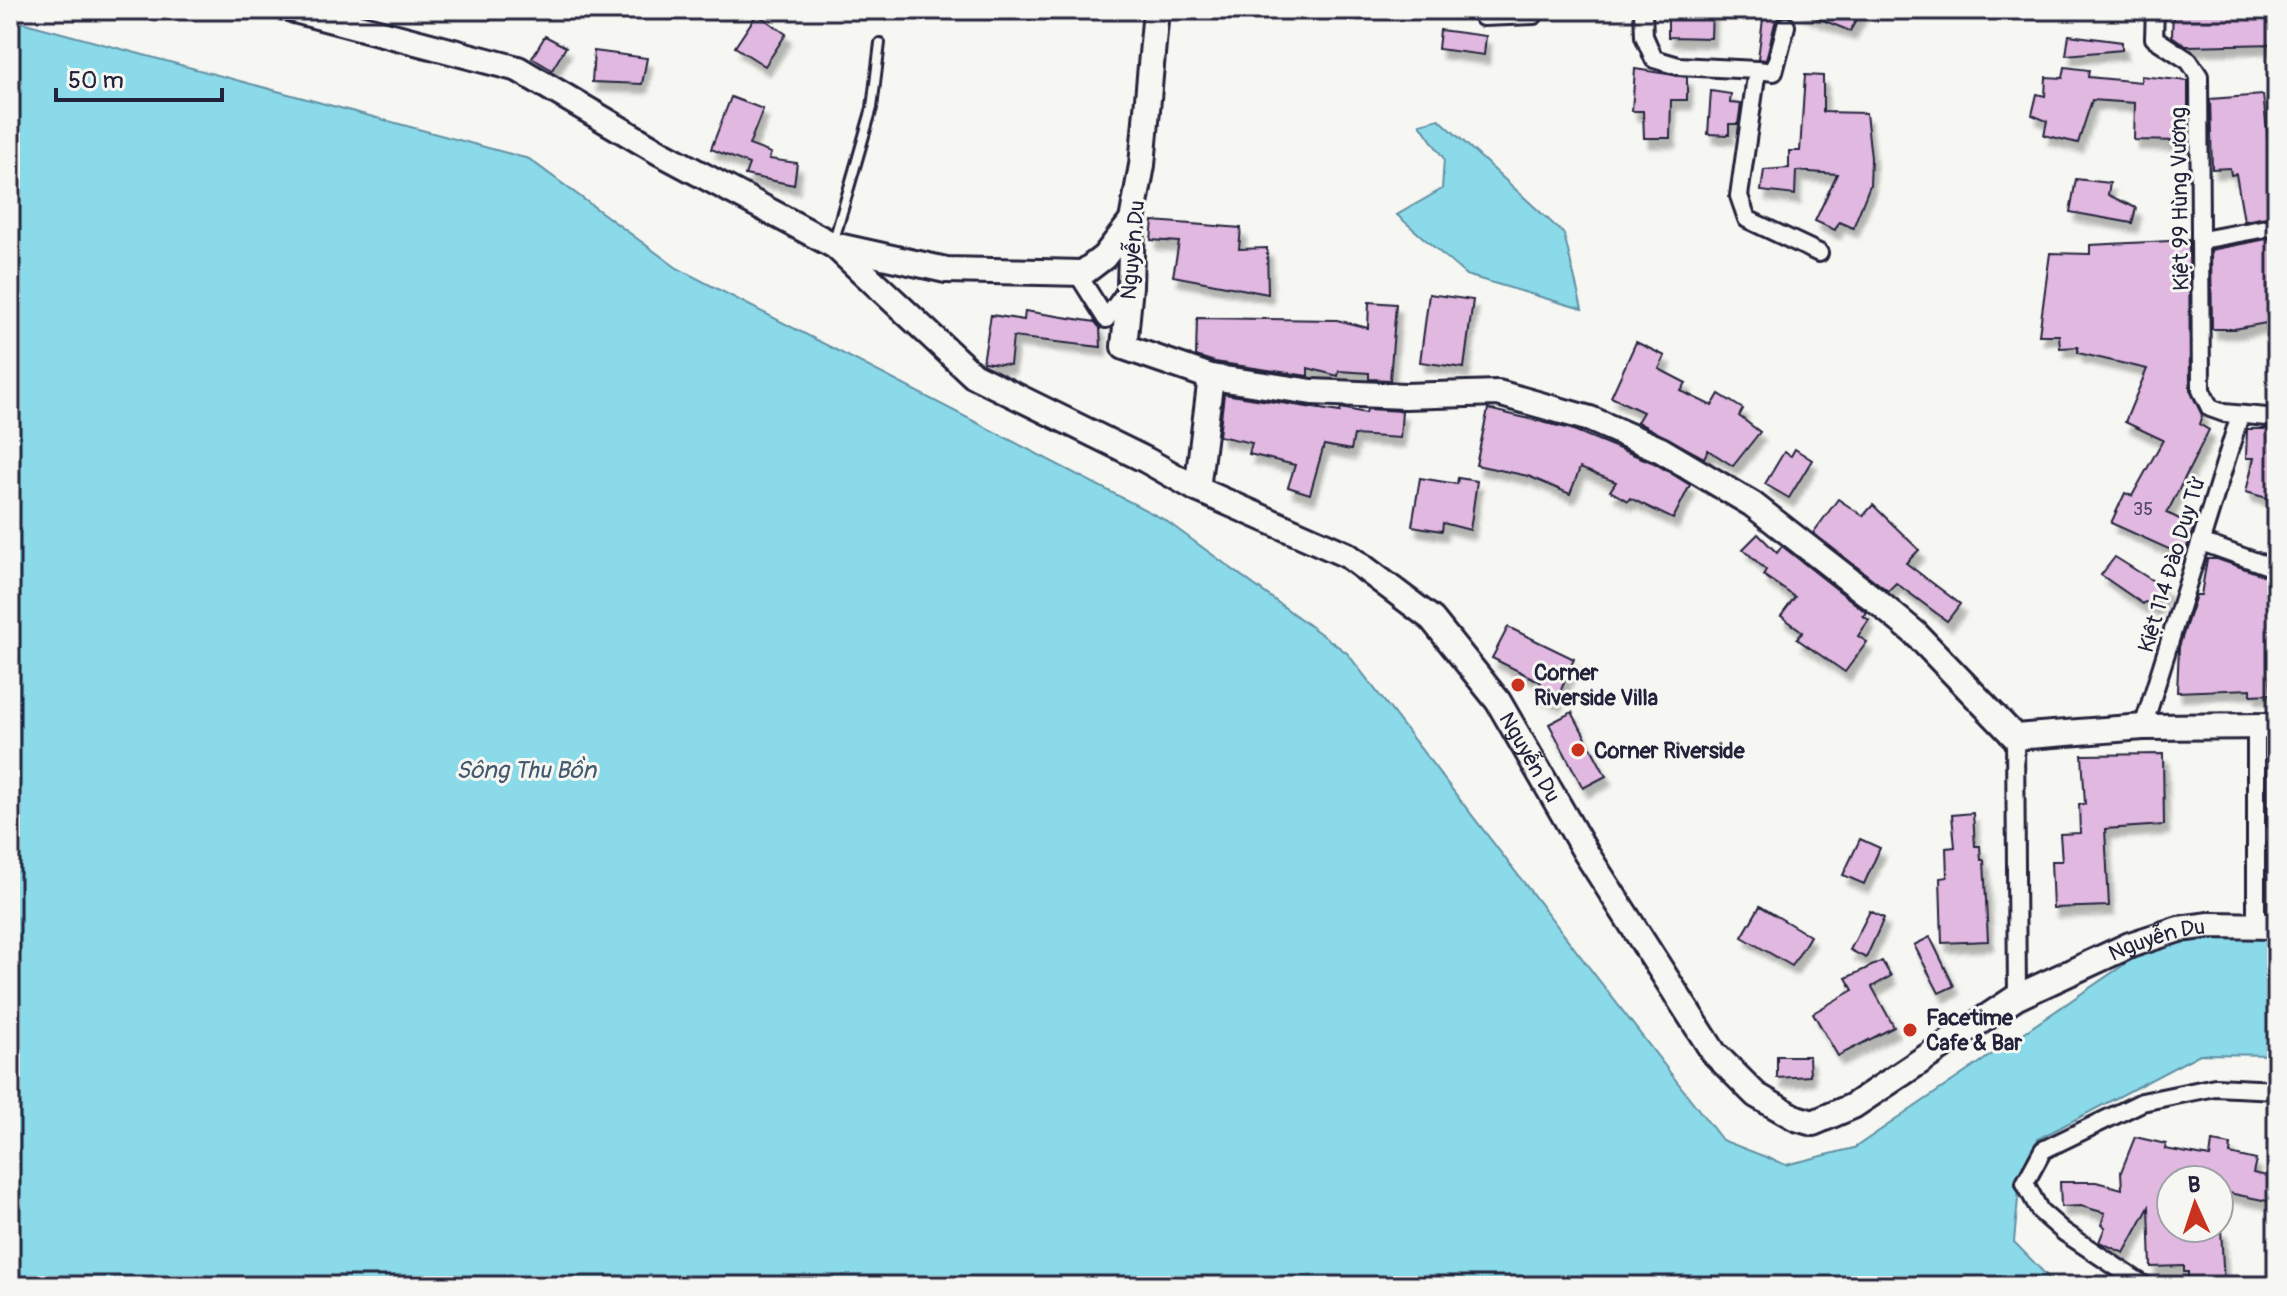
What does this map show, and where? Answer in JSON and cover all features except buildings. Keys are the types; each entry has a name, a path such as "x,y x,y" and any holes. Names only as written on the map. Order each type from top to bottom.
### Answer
{"street":[{"path":"294,10 324,13 518,69 659,152 833,245 946,270 1083,273 1104,257 1132,221"},
{"name":"Nguyễn Du","path":"1156,10 1142,165 1132,221 1124,347 1211,377"},
{"path":"1483,10 1483,17 1534,15"},
{"path":"1643,10 1644,36 1654,59 1678,66 1774,72 1786,26"},
{"name":"Kiệt 99 Hùng Vương","path":"2155,10 2154,38 2189,61 2199,76 2201,390 2210,408 2240,415"},
{"path":"1757,70 1739,196 1741,209 1747,219 1819,253"},
{"path":"2202,240 2277,226"},
{"name":"Nguyễn Du","path":"833,245 973,375 1146,460 1197,489 1347,555 1432,619 1498,701 1586,853 1714,1053 1756,1095 1796,1118 1813,1123 1853,1106 2017,997 2130,945 2179,929 2210,925 2267,926"},
{"path":"1077,273 1106,319 1130,286"},
{"path":"1197,489 1211,377 1312,392 1405,396 1498,393 1590,419 1661,450 1752,504 1915,633 2015,737 2017,997"},
{"path":"2240,415 2277,418"},
{"name":"Kiệt 114 Đào Duy Từ","path":"2143,727 2240,415"},
{"path":"2201,542 2277,569"},
{"path":"2015,737 2143,727 2267,726 2267,926"},
{"path":"2145,1286 2040,1211 2025,1183 2043,1150 2142,1102 2215,1087 2277,1090"}],"lane":[{"path":"833,245 872,108 880,43"}],"water":[{"name":"Sông Thu Bồn","path":"10,19 529,159 677,268 1165,520 1347,653 1722,1140 1786,1165 1854,1148 2150,947 2186,933 2277,934 2277,1055 2200,1054 2038,1139 2020,1178 2014,1242 2057,1286 10,1286"},
{"path":"1439,119 1564,234 1582,309 1466,275 1397,215 1442,189 1444,159 1420,124"}],"place":[{"name":"Corner Riverside Villa","path":"1518,685"},
{"name":"Corner Riverside","path":"1578,750"},
{"name":"Facetime Cafe & Bar","path":"1910,1030"}]}
